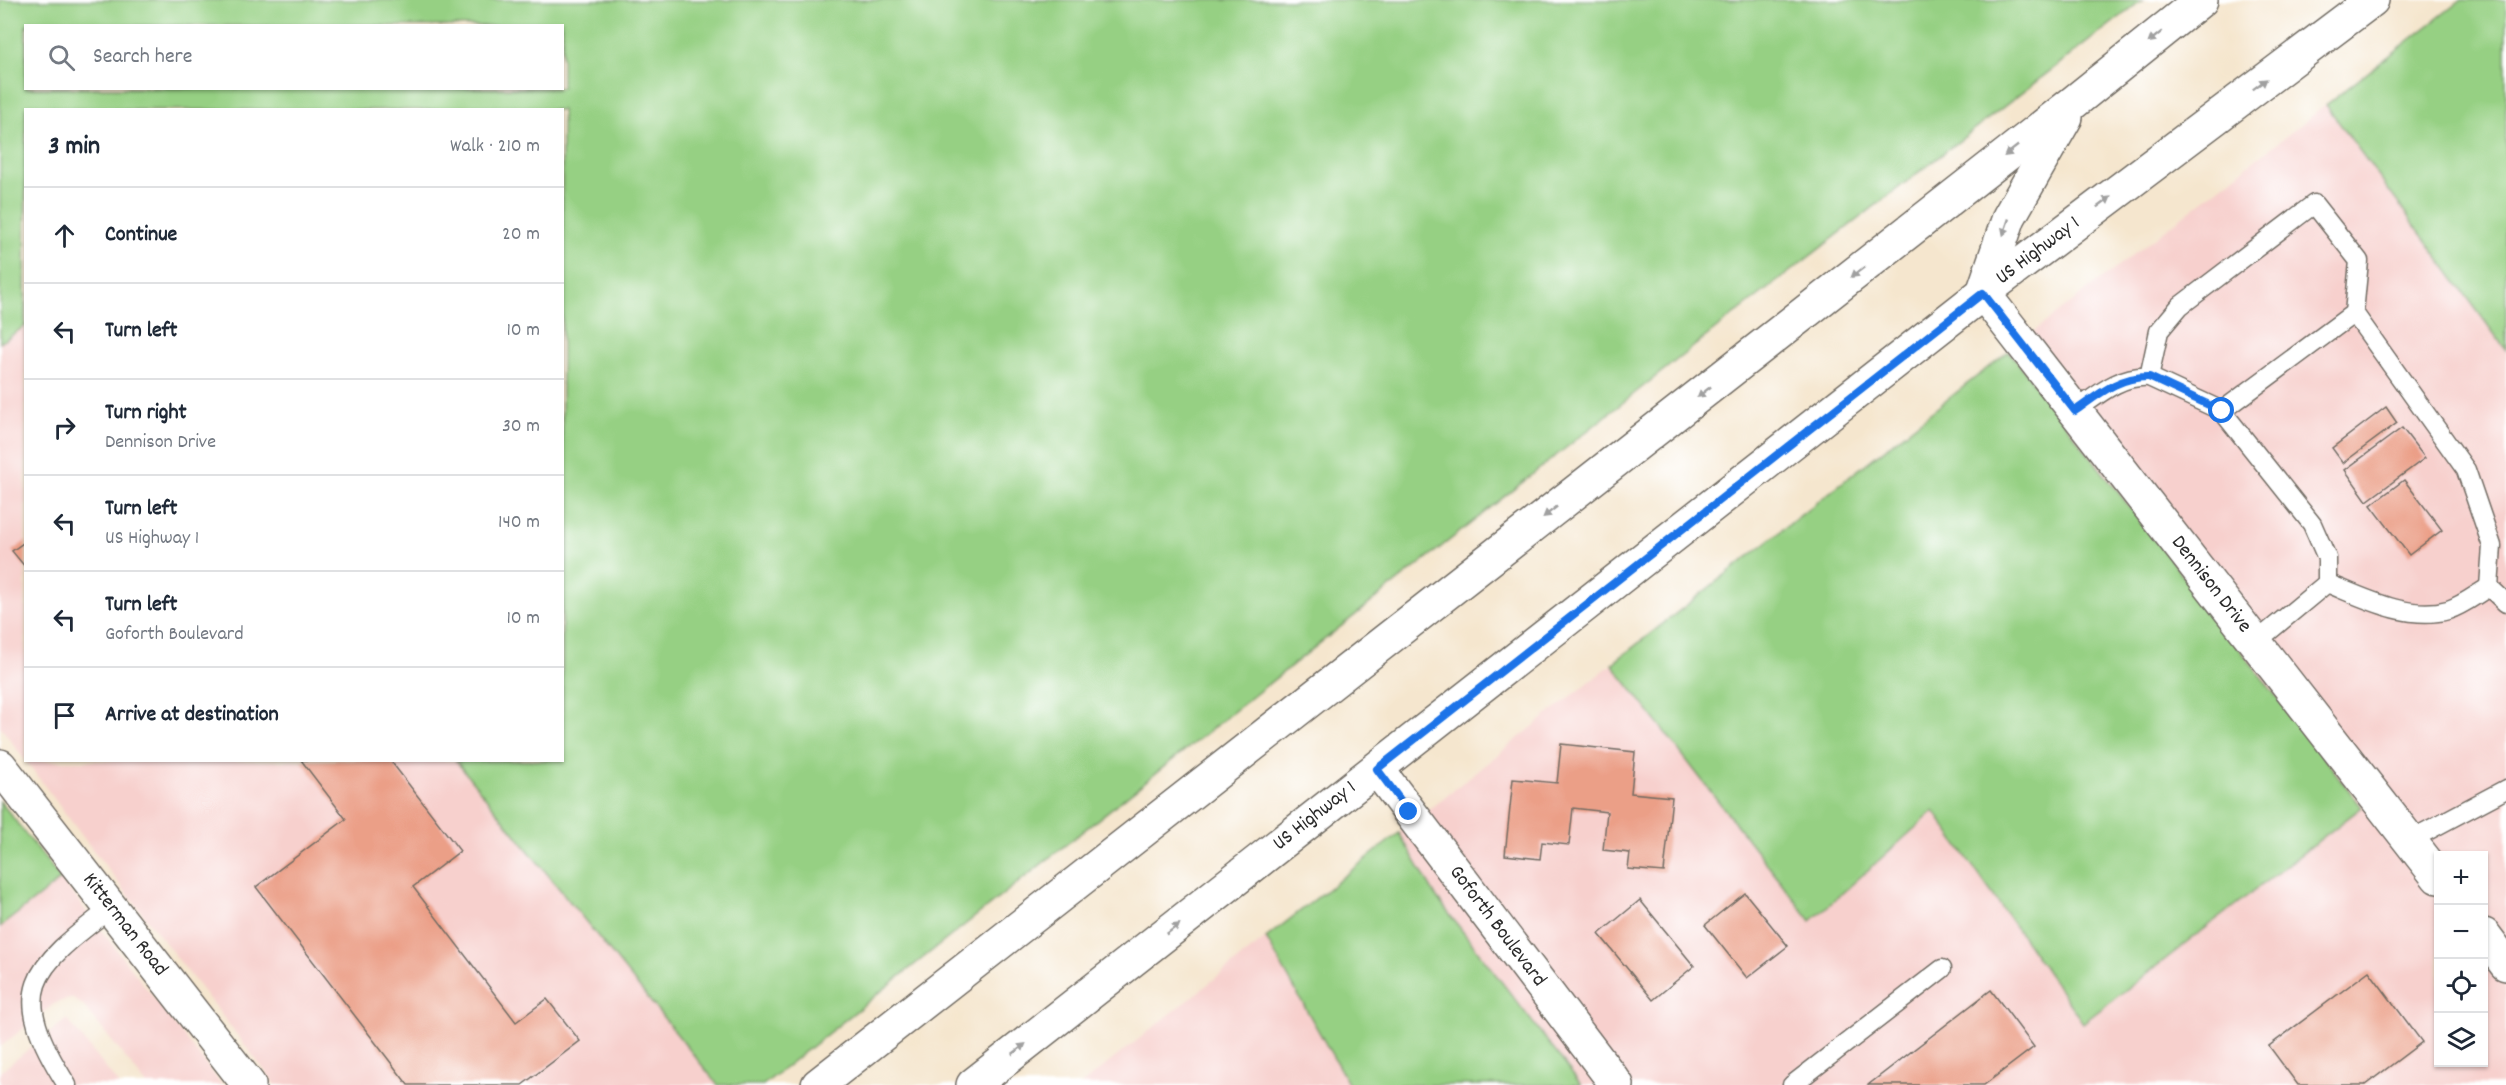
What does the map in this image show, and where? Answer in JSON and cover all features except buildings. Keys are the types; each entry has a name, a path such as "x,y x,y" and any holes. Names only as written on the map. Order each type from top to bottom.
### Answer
{"main road":[{"path":"818,1085 2074,102 2201,0"},
{"name":"US Highway 1","path":"973,1085 1983,293 2372,0"},
{"path":"1983,293 2009,216 2074,102"},
{"name":"Dennison Drive","path":"1983,293 2434,870"},
{"name":"Kitterman Road","path":"0,766 249,1085"},
{"name":"Goforth Boulevard","path":"1377,769 1617,1085"},
{"path":"2488,939 2506,964"}],"lane":[{"path":"2149,377 2159,332 2180,306 2314,204 2359,261 2354,313 2466,470 2492,546 2489,587"},
{"path":"2222,411 2354,313"},
{"path":"2075,411 2113,384 2139,377 2149,377 2222,411 2312,524 2327,558 2327,583"},
{"path":"2327,583 2376,603 2421,613 2450,609 2489,587"},
{"path":"2256,642 2327,583"},
{"path":"2489,587 2506,603"},
{"path":"2410,840 2506,789"},
{"path":"67,1085 40,1038 33,992 45,965 53,955 111,908"},
{"path":"1792,1085 1942,969"}],"shaded area":[{"path":"2326,105 2506,350 2506,1085 1581,1085 1437,898 1399,833 1612,664 1810,921 1934,811 2083,1022 2009,351"},
{"path":"24,327 24,759 0,726 0,343"},
{"path":"27,762 457,762 718,1085 276,1085"},
{"path":"61,879 222,1085 147,1085 83,1005 73,999 54,1004 0,1047 0,927"},
{"path":"1266,938 1349,1085 1081,1085"},
{"path":"67,1019 119,1085 0,1085 0,1072"}],"green space":[{"path":"0,0 2142,0 1722,324 763,1085 718,1085 457,762 564,762 564,108 24,108 24,327 0,343"},
{"path":"2461,0 2506,0 2506,350 2326,105"},
{"path":"2009,351 2362,807 2083,1023 1934,811 1811,921 1612,664"},
{"path":"0,801 61,879 0,927"},
{"path":"1399,833 1437,898 1581,1085 1349,1085 1266,938"}],"route":[{"path":"1409,812 1377,769 1983,293 2075,411 2113,384 2139,377 2149,377 2222,411"}]}
